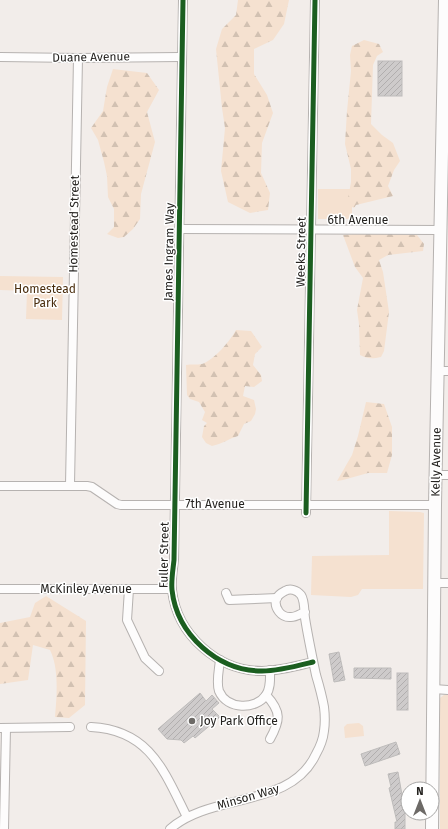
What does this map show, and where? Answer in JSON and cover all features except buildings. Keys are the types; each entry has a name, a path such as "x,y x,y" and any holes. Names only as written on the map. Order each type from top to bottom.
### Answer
{"main road":[{"name":"Kelly Avenue","path":"432,829 435,505 442,475 443,371 441,230 445,0"}],"street":[{"name":"James Ingram Way","path":"175,504 183,0"},
{"name":"Weeks Street","path":"306,513 315,0"},
{"name":"Duane Avenue","path":"0,57 182,57"},
{"name":"Homestead Street","path":"70,485 78,58"},
{"name":"6th Avenue","path":"180,229 441,230"},
{"name":"7th Avenue","path":"0,486 70,485 92,487 117,504 435,505"},
{"name":"Fuller Street","path":"175,504 172,589 176,609 186,627 202,648 227,664 246,670 270,670 314,662"},
{"path":"435,583 448,583"},
{"name":"McKinley Avenue","path":"0,589 172,589"},
{"path":"129,589 127,620 145,658 159,671"},
{"name":"Minson Way","path":"170,829 187,816 202,810 277,790 296,779 310,764 320,745 324,732 324,707 301,595 292,589 288,589 280,593 276,598"},
{"path":"226,593 229,600 276,598 278,611 283,616 289,618 305,612"},
{"path":"220,660 218,675 220,693 233,705 247,705 260,702 269,690 270,670"},
{"path":"434,689 448,690"},
{"path":"266,695 273,702 277,710 278,719 270,740"},
{"path":"4,829 3,728 70,727"},
{"path":"91,727 117,731 136,741 149,751 163,769 187,816"}],"green space":[{"path":"238,0 289,0 284,24 273,40 254,49 254,74 267,95 273,113 262,143 261,173 270,193 268,210 250,213 228,202 221,171 225,128 216,49 222,29 236,15"},
{"path":"364,40 379,44 383,52 377,56 373,65 371,124 393,143 400,161 394,170 388,186 393,196 356,205 354,208 347,204 351,182 351,169 345,144 351,71 350,55 352,46"},
{"path":"113,69 147,73 159,90 147,112 155,142 141,194 140,219 133,229 124,237 118,238 107,234 114,227 114,209 108,197 107,176 98,140 91,128 103,111 107,87"},
{"path":"318,189 352,189 352,219 318,219"},
{"path":"367,233 417,235 424,244 423,251 388,255 379,260 383,272 389,312 384,351 381,357 373,358 360,355 357,310 363,278 355,267 343,235"},
{"name":"Homestead Park","path":"0,276 63,277 62,320 26,319 27,291 0,290"},
{"path":"236,330 251,331 262,347 255,354 253,365 261,375 262,381 254,387 245,386 243,396 254,400 256,409 251,421 244,424 238,436 212,446 206,443 202,437 204,426 207,423 202,420 205,412 199,402 190,399 187,395 186,365 202,364 211,359 226,344"},
{"path":"366,402 384,404 392,427 392,455 387,473 368,473 337,481 352,455"},
{"path":"389,511 424,513 423,589 362,589 358,595 351,597 311,595 312,556 389,555"},
{"path":"46,596 86,621 85,705 69,718 55,717 57,691 56,674 53,657 50,650 33,645 28,680 0,684 0,623 30,617 35,603"},
{"path":"448,694 448,829 440,829 440,698"},
{"path":"359,723 363,726 364,736 345,738 344,727 347,724"}],"cycle path":[{"path":"183,0 174,560 172,579 172,590 175,606 182,622 202,647 230,665 246,669 268,671 313,662"},
{"path":"306,513 315,0"}],"place":[{"name":"Joy Park Office","path":"192,721"}]}
